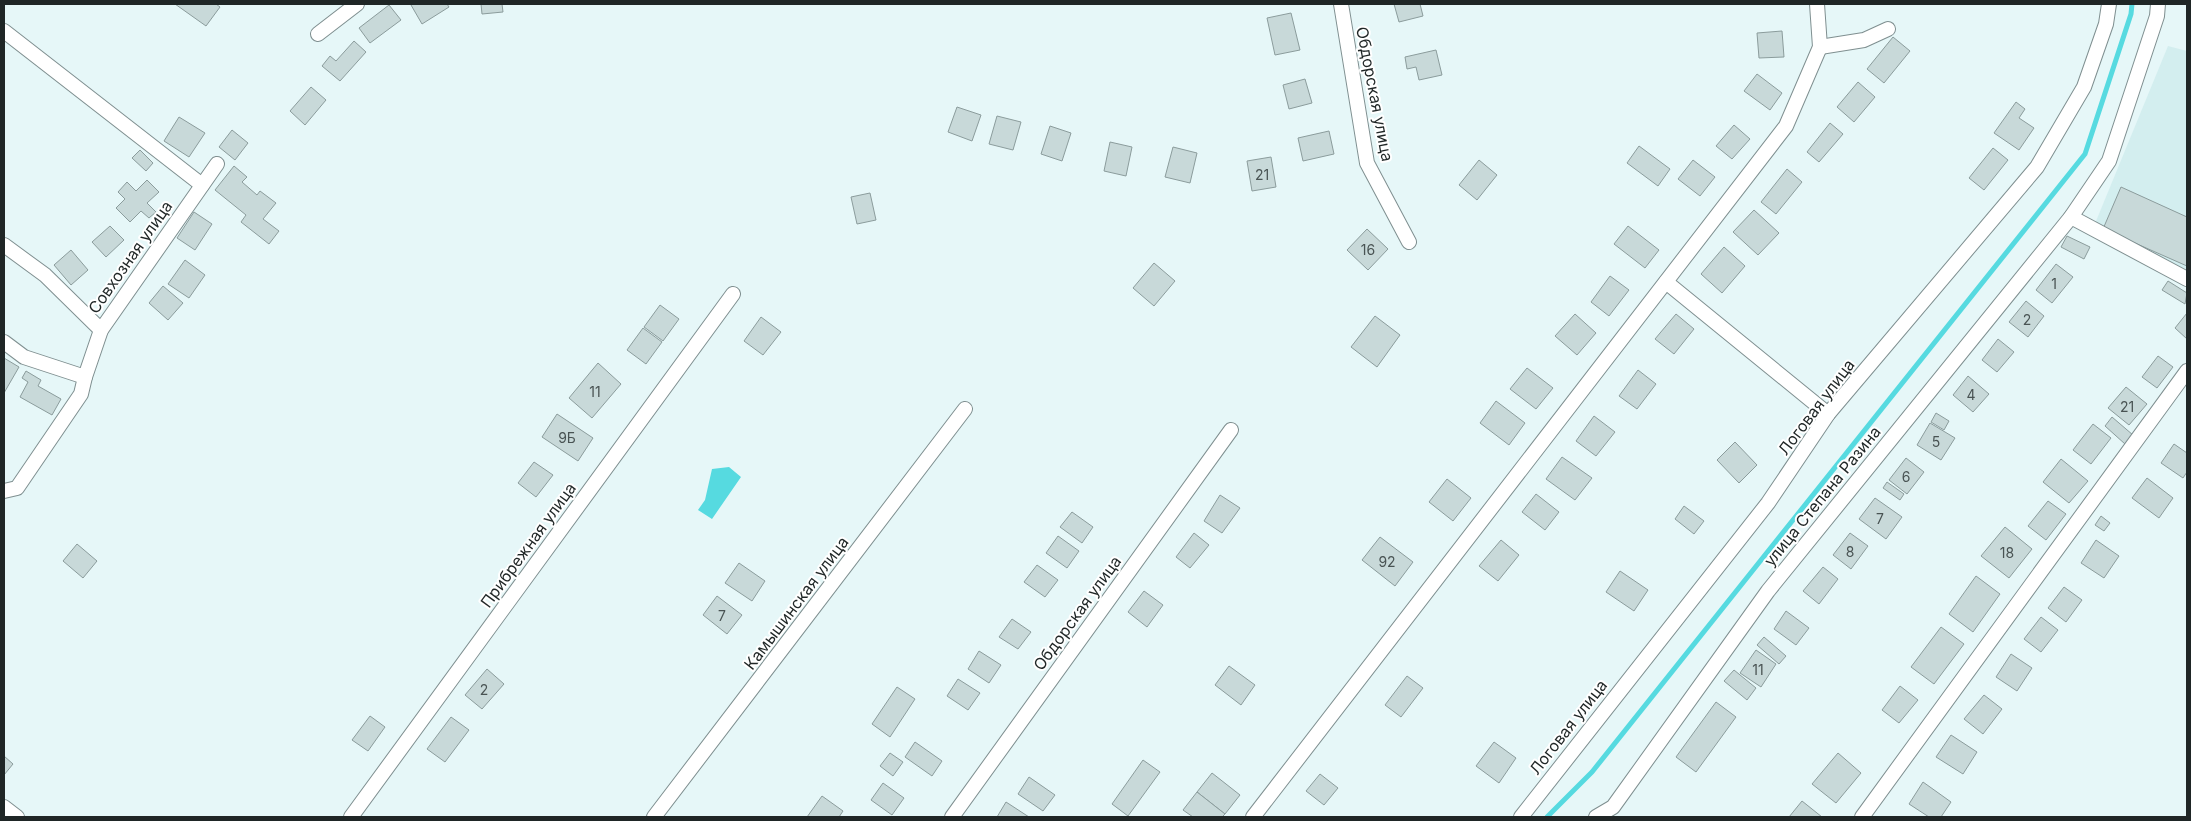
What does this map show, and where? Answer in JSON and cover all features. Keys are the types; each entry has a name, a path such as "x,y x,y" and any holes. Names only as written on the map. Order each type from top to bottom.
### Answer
{"street":[{"path":"318,34 357,4"},
{"name":"Обдорская улица","path":"1341,4 1367,163 1409,242"},
{"path":"1253,817 1786,126 1820,47 1817,4"},
{"name":"Логовая улица","path":"1521,817 1768,503 1828,414 2036,167 2084,88 2106,24 2109,4"},
{"name":"улица Степана Разина","path":"1596,817 1616,812 1768,591 2071,217 2110,161 2157,16 2158,4"},
{"path":"1820,47 1864,40 1888,30"},
{"path":"4,31 202,185"},
{"name":"Совхозная улица","path":"4,491 17,488 81,394 101,330 217,164"},
{"path":"2071,217 2187,278"},
{"path":"4,245 45,275 101,330"},
{"path":"1666,282 1828,414"},
{"name":"Прибрежная улица","path":"351,817 734,294"},
{"path":"4,342 24,357 85,377"},
{"path":"1862,817 2187,371"},
{"name":"Камышинская улица","path":"654,817 966,409"},
{"name":"Обдорская улица","path":"952,817 1231,430"},
{"path":"4,807 17,817"}],"shaded area":[{"path":"2168,46 2187,51 2187,270 2094,226"}],"water":[{"path":"729,467 741,477 712,519 698,510 705,500 712,469"}],"building":[{"path":"175,4 216,4 220,7 206,26"},
{"path":"447,4 449,7 422,24 411,5"},
{"path":"481,4 502,4 503,12 482,14"},
{"path":"1394,4 1420,4 1423,16 1399,22"},
{"path":"389,5 401,20 370,43 359,28"},
{"path":"1291,13 1300,50 1275,55 1267,18"},
{"path":"1782,31 1784,57 1759,58 1757,33"},
{"path":"1893,37 1910,51 1884,83 1867,69"},
{"path":"354,41 366,52 340,81 322,66 330,56 336,61"},
{"path":"1436,50 1442,75 1419,80 1416,67 1407,69 1405,57"},
{"path":"1757,74 1782,93 1770,110 1744,91"},
{"path":"1305,79 1312,103 1289,109 1283,85"},
{"path":"1858,82 1875,97 1854,122 1837,107"},
{"path":"311,87 326,100 305,125 290,111"},
{"path":"2016,102 2025,109 2019,118 2034,128 2019,150 1994,133"},
{"path":"957,107 981,115 972,141 948,132"},
{"path":"997,116 1021,122 1013,150 989,144"},
{"path":"179,117 205,133 189,157 164,141"},
{"path":"1830,123 1843,134 1819,162 1807,152"},
{"path":"1734,125 1750,139 1732,159 1716,146"},
{"path":"1050,126 1071,133 1062,161 1041,154"},
{"path":"232,130 248,143 235,160 219,147"},
{"path":"1329,131 1334,154 1303,161 1298,138"},
{"path":"1110,142 1132,147 1126,176 1104,171"},
{"path":"1639,146 1670,169 1658,186 1627,163"},
{"path":"1173,147 1197,153 1190,183 1165,177"},
{"path":"1993,148 2008,160 1984,190 1969,178"},
{"path":"140,150 153,163 146,171 132,158"},
{"path":"1271,157 1276,187 1252,191 1247,161"},
{"path":"1479,160 1497,175 1477,200 1459,185"},
{"path":"1693,160 1715,177 1700,196 1678,179"},
{"path":"234,166 247,177 242,182 257,195 260,191 276,203 263,219 279,231 269,244 241,222 246,215 215,190"},
{"path":"1787,169 1802,182 1776,214 1761,202"},
{"path":"147,180 159,192 147,203 156,212 149,218 141,211 130,222 116,208 125,199 118,192 127,182 136,191"},
{"path":"2121,187 2187,217 2187,266 2103,229"},
{"path":"870,193 876,220 857,224 851,197"},
{"path":"1754,210 1779,233 1758,255 1733,232"},
{"path":"194,212 212,224 195,250 177,238"},
{"path":"110,226 124,240 106,257 92,242"},
{"path":"1628,226 1659,250 1645,268 1614,244"},
{"path":"1367,229 1388,249 1368,270 1347,250"},
{"path":"2067,236 2090,247 2084,259 2061,247"},
{"path":"1724,247 1745,266 1722,293 1701,274"},
{"path":"71,250 88,270 71,285 54,265"},
{"path":"185,260 205,275 189,298 168,284"},
{"path":"1154,263 1175,281 1154,306 1133,288"},
{"path":"2056,264 2073,277 2052,303 2036,290"},
{"path":"1610,276 1629,290 1609,316 1591,302"},
{"path":"2168,281 2187,293 2185,304 2162,290"},
{"path":"163,286 183,303 168,320 149,303"},
{"path":"2026,301 2044,316 2028,337 2009,322"},
{"path":"660,305 679,319 663,341 644,327"},
{"path":"2187,313 2187,339 2175,328"},
{"path":"1575,314 1596,333 1577,355 1555,336"},
{"path":"1676,314 1694,329 1674,354 1655,339"},
{"path":"1375,316 1400,335 1377,367 1351,347"},
{"path":"761,317 781,332 763,355 744,341"},
{"path":"643,328 662,342 646,364 627,350"},
{"path":"1998,339 2014,352 1997,372 1982,360"},
{"path":"2158,356 2173,367 2157,388 2142,377"},
{"path":"4,358 19,367 4,393"},
{"path":"598,363 621,384 592,418 569,398"},
{"path":"1527,368 1553,388 1536,409 1510,389"},
{"path":"1638,370 1656,384 1637,409 1619,396"},
{"path":"26,371 41,380 38,386 61,399 52,415 20,397 28,382 22,378"},
{"path":"1968,376 1989,394 1973,412 1953,395"},
{"path":"2126,387 2147,404 2129,425 2108,408"},
{"path":"1496,401 1525,423 1509,445 1480,423"},
{"path":"1936,413 1949,421 1944,430 1931,422"},
{"path":"557,414 593,438 578,461 542,437"},
{"path":"1594,416 1615,432 1596,456 1576,441"},
{"path":"2112,417 2133,435 2125,444 2105,426"},
{"path":"1930,423 1955,438 1941,460 1917,445"},
{"path":"2093,424 2111,438 2091,464 2073,450"},
{"path":"1735,442 1757,465 1739,483 1717,460"},
{"path":"2174,444 2187,453 2187,472 2183,478 2161,463"},
{"path":"1562,457 1592,478 1575,500 1546,479"},
{"path":"1906,458 1924,472 1907,494 1889,480"},
{"path":"2061,459 2088,481 2069,503 2043,482"},
{"path":"534,462 553,475 536,497 518,483"},
{"path":"2147,478 2173,498 2159,518 2132,498"},
{"path":"1447,479 1471,498 1453,521 1429,502"},
{"path":"1887,482 1904,494 1900,500 1883,488"},
{"path":"1536,494 1559,512 1545,530 1522,512"},
{"path":"1220,495 1240,508 1222,533 1204,521"},
{"path":"1875,498 1902,517 1886,539 1859,519"},
{"path":"2048,501 2066,514 2046,540 2028,526"},
{"path":"1684,506 1704,521 1694,534 1675,519"},
{"path":"1072,512 1093,527 1082,543 1060,527"},
{"path":"2101,516 2110,523 2104,531 2095,525"},
{"path":"2005,527 2032,549 2009,578 1981,556"},
{"path":"1194,533 1209,545 1190,568 1176,557"},
{"path":"1850,533 1868,546 1851,569 1833,555"},
{"path":"1058,536 1079,551 1067,568 1046,553"},
{"path":"1380,537 1413,562 1395,586 1362,560"},
{"path":"1501,540 1519,555 1498,581 1479,566"},
{"path":"2096,540 2119,556 2104,578 2081,563"},
{"path":"77,544 97,561 83,578 63,561"},
{"path":"739,563 765,581 752,601 725,583"},
{"path":"1037,565 1058,580 1045,597 1024,582"},
{"path":"1823,567 1838,579 1819,604 1803,591"},
{"path":"1620,571 1648,590 1634,611 1606,592"},
{"path":"1976,576 2000,594 1973,632 1949,614"},
{"path":"2064,587 2082,600 2066,622 2048,608"},
{"path":"1144,591 1163,605 1147,627 1128,612"},
{"path":"717,596 742,615 727,634 703,615"},
{"path":"1786,611 1809,628 1796,645 1774,629"},
{"path":"2041,617 2058,630 2041,652 2024,639"},
{"path":"1012,619 1031,632 1018,649 999,637"},
{"path":"1941,627 1964,644 1934,684 1911,667"},
{"path":"1764,637 1786,656 1779,664 1757,645"},
{"path":"1756,650 1776,664 1761,687 1740,673"},
{"path":"979,651 1001,665 989,683 968,669"},
{"path":"2011,654 2032,668 2017,691 1996,677"},
{"path":"1229,666 1255,685 1241,705 1215,685"},
{"path":"487,669 504,684 482,709 465,695"},
{"path":"1734,670 1756,688 1747,700 1724,681"},
{"path":"1407,676 1423,688 1401,717 1385,705"},
{"path":"958,679 980,693 968,710 947,696"},
{"path":"1900,686 1918,700 1899,723 1882,710"},
{"path":"897,687 915,699 890,737 872,724"},
{"path":"1984,695 2002,709 1983,734 1964,719"},
{"path":"1716,702 1736,717 1696,772 1676,757"},
{"path":"370,716 385,727 368,751 352,740"},
{"path":"451,717 469,730 445,762 427,749"},
{"path":"1951,735 1977,752 1963,774 1936,757"},
{"path":"915,742 942,761 932,776 905,757"},
{"path":"1494,742 1516,758 1499,783 1476,766"},
{"path":"890,753 903,762 893,776 880,766"},
{"path":"1838,753 1861,773 1836,803 1812,784"},
{"path":"4,756 13,764 4,775"},
{"path":"1143,760 1160,772 1128,816 1112,804"},
{"path":"1212,773 1240,795 1225,814 1197,792"},
{"path":"1320,774 1338,788 1324,805 1306,791"},
{"path":"1029,777 1055,795 1043,811 1018,794"},
{"path":"1923,782 1951,802 1941,817 1929,817 1909,804"},
{"path":"883,783 904,798 892,815 871,800"},
{"path":"1197,792 1225,814 1222,817 1193,817 1183,810"},
{"path":"822,796 843,811 839,817 807,817"},
{"path":"1802,801 1822,817 1789,817"},
{"path":"1006,802 1029,817 997,817"}],"waterway":[{"path":"1547,817 1592,772 2085,154 2131,14 2132,4"}]}
